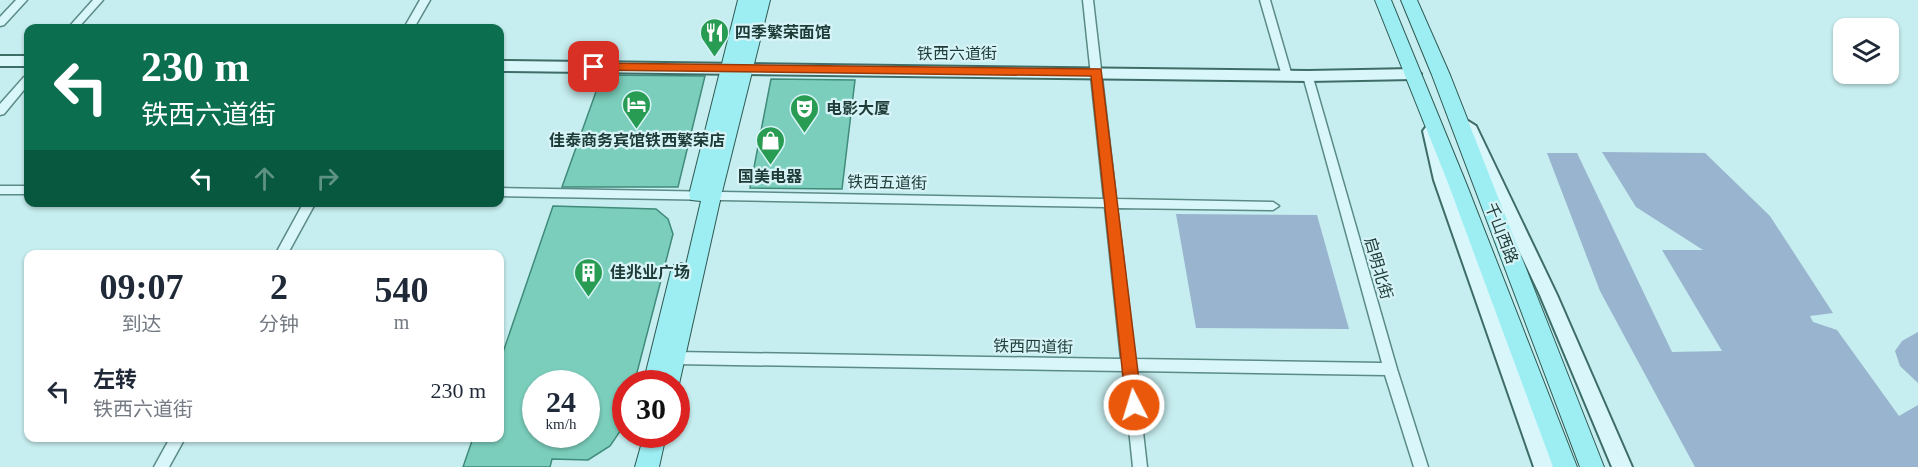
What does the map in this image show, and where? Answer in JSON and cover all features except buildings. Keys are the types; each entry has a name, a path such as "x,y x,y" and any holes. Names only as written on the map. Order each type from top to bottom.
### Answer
{"main road":[{"path":"658,370 705,196 736,69 746,0"},
{"path":"736,69 762,0"},
{"name":"千山西路","path":"1383,0 1458,183 1565,467"},
{"name":"千山西路","path":"1409,0 1441,75 1592,467"},
{"path":"0,61 24,61"},
{"name":"铁西六道街","path":"504,66 1287,76 1414,74"},
{"path":"1441,75 1507,202 1553,301 1622,467"},
{"path":"1423,95 1442,180 1544,467"},
{"path":"672,370 705,196"},
{"path":"635,467 639,448"},
{"path":"647,467 652,448"}],"street":[{"path":"0,23 22,0"},
{"path":"77,24 98,0"},
{"path":"411,24 425,0"},
{"path":"1088,0 1140,467"},
{"path":"1265,0 1287,76"},
{"name":"启明北街","path":"1308,76 1390,369 1421,467"},
{"path":"0,111 24,84"},
{"path":"0,190 24,189"},
{"name":"铁西五道街","path":"504,192 1110,201 1273,206"},
{"path":"284,250 307,207"},
{"name":"铁西四道街","path":"675,358 1390,369"},
{"path":"162,467 176,442"}],"shaded area":[{"path":"1602,152 1705,153 1770,216 1833,313 1810,316 1813,322 1837,330 1899,416 1918,405 1918,467 1695,467 1600,291 1547,153 1577,153 1672,352 1722,351 1662,250 1703,250 1636,207"},
{"path":"1176,214 1317,215 1349,329 1196,328"},
{"path":"1918,332 1918,383 1900,366 1895,351 1902,341"}],"place":[{"name":"四季繁荣面馆","path":"714,58"},
{"name":"佳泰商务宾馆铁西繁荣店","path":"637,130"},
{"name":"电影大厦","path":"805,134"},
{"name":"国美电器","path":"770,166"},
{"name":"佳兆业广场","path":"589,298"}],"route":[{"path":"594,67 1096,72 1134,405"}]}
